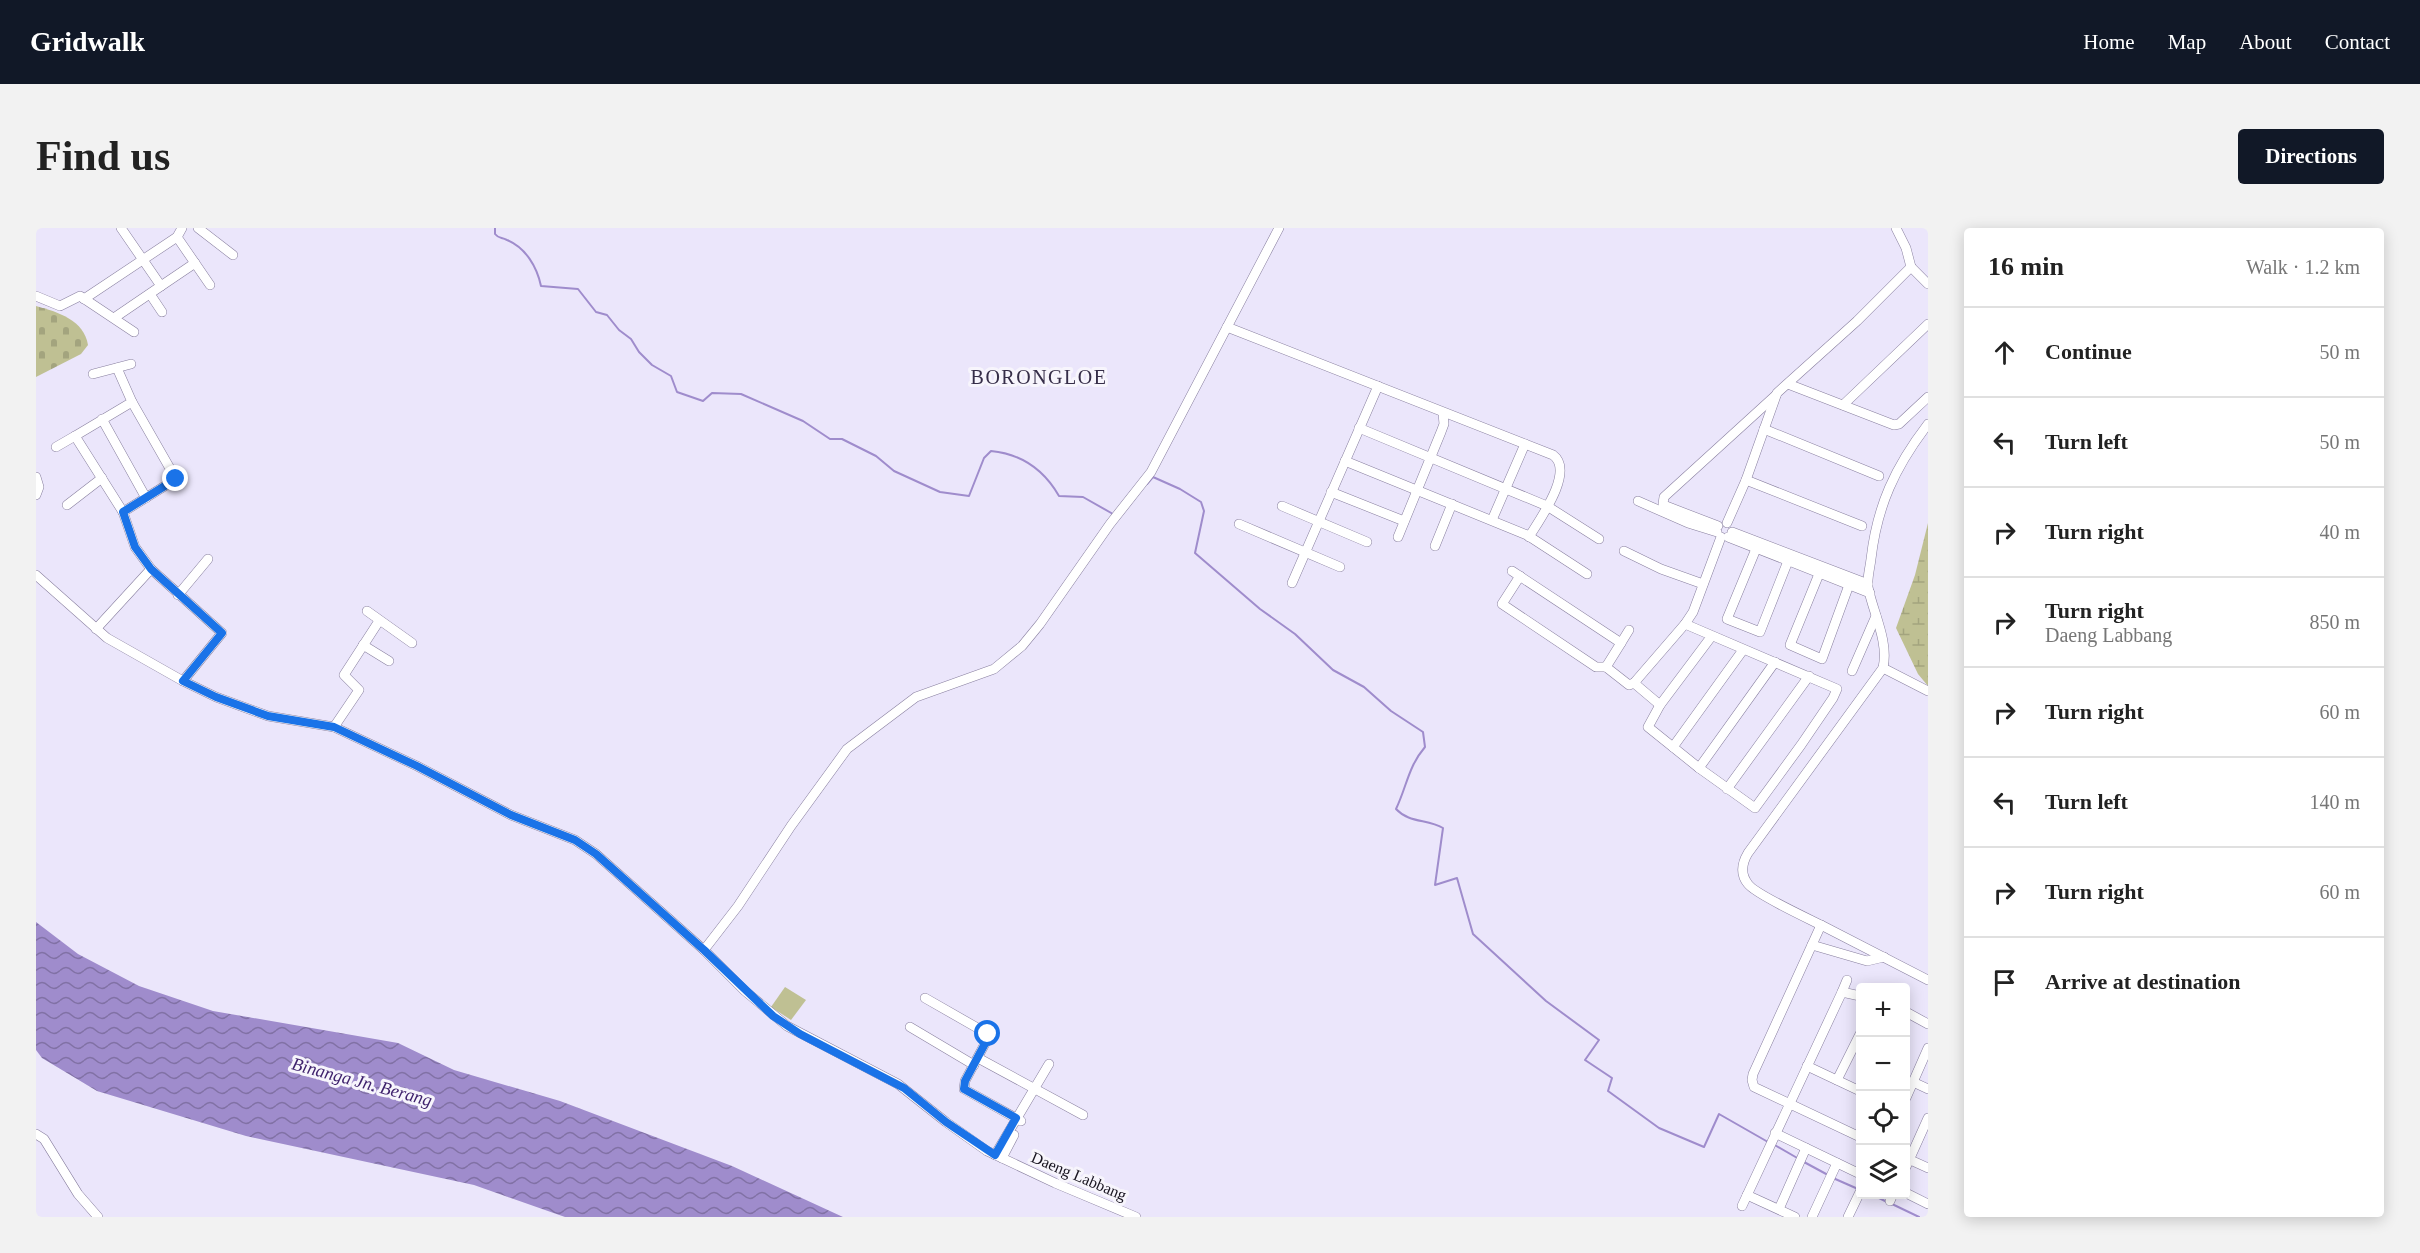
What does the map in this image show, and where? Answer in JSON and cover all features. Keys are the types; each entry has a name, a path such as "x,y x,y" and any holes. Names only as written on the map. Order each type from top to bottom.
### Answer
{"street":[{"path":"121,228 161,286"},
{"path":"198,228 233,255"},
{"path":"704,950 738,906 791,826 847,749 916,697 994,669 1027,640 1151,472 1279,228"},
{"path":"1896,228 1906,248 1911,267 1928,284"},
{"path":"84,299 180,232 195,263 210,285"},
{"path":"114,318 195,263"},
{"path":"1869,589 1663,504 1664,497 1857,321 1911,267"},
{"path":"150,294 162,312"},
{"path":"36,296 60,306 80,296 135,332"},
{"path":"1843,405 1928,324"},
{"path":"1227,327 1553,455 1560,465 1560,481 1529,537"},
{"path":"93,374 131,364"},
{"path":"117,368 132,402 176,479 123,512"},
{"path":"1788,384 1894,425 1899,424 1928,397"},
{"path":"1292,583 1377,386"},
{"path":"1621,643 1516,573 1502,604 1596,667 1606,667 1629,685 1634,683 1693,612 1746,480 1777,393"},
{"path":"56,447 132,402"},
{"path":"1398,537 1444,424 1443,413"},
{"path":"102,419 146,498"},
{"path":"1928,424 1884,498 1875,527 1869,589 1882,639 1885,659 1883,668 1748,853 1742,866 1744,878 1753,888 1928,980"},
{"path":"1359,428 1547,506 1599,539"},
{"path":"1764,429 1879,476"},
{"path":"75,436 123,512 135,547 151,569 222,633 183,681"},
{"path":"1492,520 1525,444"},
{"path":"1345,461 1529,537 1587,574"},
{"path":"36,477 39,487 36,495"},
{"path":"67,505 102,478"},
{"path":"1746,480 1862,525"},
{"path":"1331,492 1404,521"},
{"path":"1638,501 1688,523 1724,531 1756,549 1819,574 1849,585 1869,589"},
{"path":"1434,546 1452,504"},
{"path":"1282,506 1367,542"},
{"path":"1239,524 1340,567"},
{"path":"1756,549 1727,620 1760,632 1788,561"},
{"path":"1624,551 1661,569 1703,584"},
{"path":"178,595 208,559"},
{"path":"96,629 151,569"},
{"path":"1819,574 1790,645 1822,659 1849,585"},
{"name":"Daeng Labbang","path":"36,575 96,629 129,652 183,681 216,697 268,716 334,727 417,766 511,815 575,840 596,854 704,950 741,987 787,1026 898,1084 946,1122 998,1156 1136,1217"},
{"path":"366,611 412,643"},
{"path":"1852,672 1876,616"},
{"path":"334,727 359,690 343,675 379,621"},
{"path":"1685,624 1837,689 1833,699 1801,746 1755,808 1699,768 1648,727 1660,705 1711,637"},
{"path":"1606,667 1629,630"},
{"path":"1869,633 1882,639"},
{"path":"363,645 389,661"},
{"path":"1673,747 1743,650"},
{"path":"1699,768 1775,662"},
{"path":"1883,668 1928,691"},
{"path":"1727,789 1809,676"},
{"path":"1634,683 1660,705"},
{"path":"1821,925 1752,1080 1754,1087 1759,1091 1856,1135"},
{"path":"1812,945 1867,961 1884,957"},
{"path":"1742,1206 1847,980"},
{"path":"1842,992 1856,995"},
{"path":"925,998 988,1034 965,1081 964,1089 1019,1119"},
{"path":"1910,1016 1928,1024"},
{"path":"910,1027 976,1061 1037,1087 1083,1115"},
{"path":"1838,1080 1859,1037"},
{"path":"1908,1091 1928,1048"},
{"path":"998,1156 1049,1064"},
{"path":"1807,1065 1856,1089"},
{"path":"1913,1082 1928,1089"},
{"path":"1910,1156 1927,1124"},
{"path":"1775,1133 1856,1172"},
{"path":"36,1134 44,1140 78,1194 98,1217"},
{"path":"1779,1209 1806,1148"},
{"path":"1812,1217 1837,1163"},
{"path":"1910,1163 1928,1168"},
{"path":"1747,1195 1795,1217"},
{"path":"1910,1195 1928,1204"},
{"path":"1848,1217 1857,1199"}],"green space":[{"path":"36,306 61,314 76,323 86,336 88,345 81,354 36,377"},
{"path":"1928,523 1928,686 1918,674 1896,628 1915,575"},
{"path":"785,987 806,1000 791,1020 771,1007"}],"water":[{"name":"Binanga Jn. Berang","path":"36,922 78,954 139,986 213,1011 398,1043 454,1070 560,1101 732,1166 843,1217 565,1217 474,1185 246,1136 97,1091 42,1058 36,1050"}],"waterway":[{"path":"495,228 496,236 514,243 525,253 537,272 541,286 578,289 596,312 607,315 652,365 671,376 677,392 703,401 712,393 741,394 803,421 830,439 842,439 876,456 894,471 940,492 969,496 984,458 991,451 1013,456 1039,471 1059,496 1083,497 1113,514"},
{"path":"1147,484 1153,477 1180,489 1201,502 1204,511 1195,553 1260,609 1295,634 1333,670 1364,687 1391,711 1423,732 1425,747 1411,769 1396,809 1407,817 1443,828 1435,885 1457,878 1473,934 1546,1001 1599,1040 1585,1060 1612,1078 1608,1091 1659,1128 1704,1147 1719,1114 1768,1142"},
{"path":"1773,1144 1799,1159"},
{"path":"1804,1162 1828,1175"},
{"path":"1833,1178 1856,1188"},
{"path":"1881,1199 1887,1202"},
{"path":"1892,1204 1919,1217"}],"district":[{"name":"BORONGLOE","path":"1039,377"}],"route":[{"path":"176,479 123,512 135,547 151,569 222,633 183,681 216,697 268,716 312,721 334,727 417,766 511,815 575,840 596,854 659,909 773,1016 800,1034 898,1084 946,1122 995,1155 1016,1118 964,1089 965,1081 988,1034"}]}
